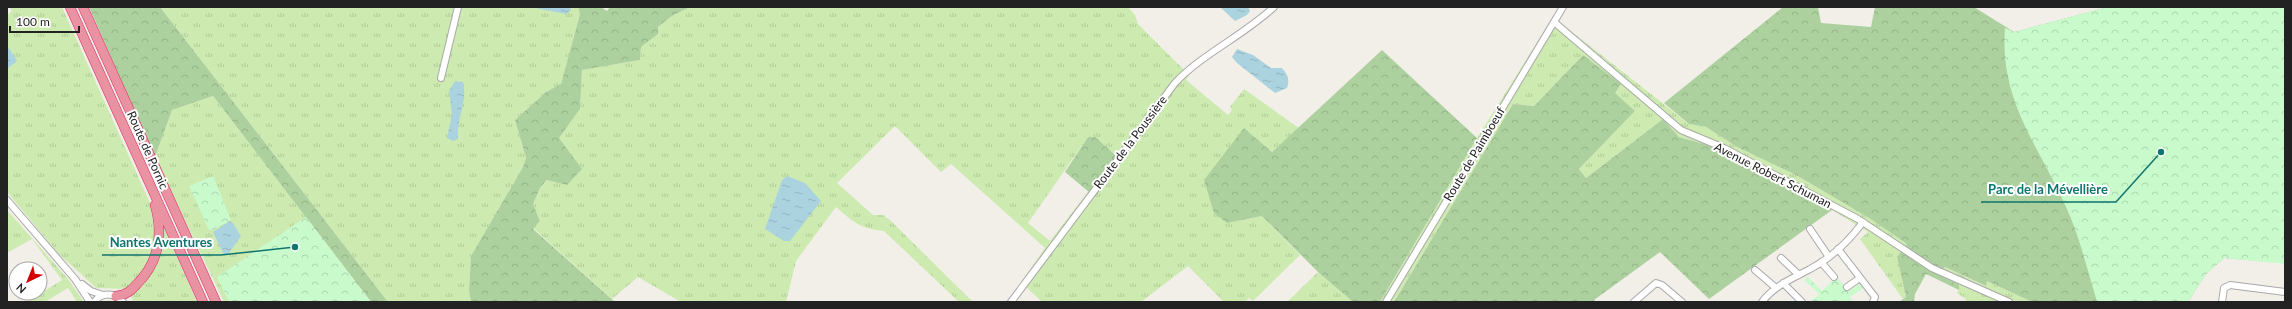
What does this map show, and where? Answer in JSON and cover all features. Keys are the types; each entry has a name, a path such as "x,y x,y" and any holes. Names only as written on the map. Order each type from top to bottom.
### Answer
{"highway":[{"name":"Route de Pornic","path":"70,7 203,302"},
{"name":"Route de Pornic","path":"83,7 216,302"},
{"path":"120,299 142,280 157,255 159,226 156,207 149,192 149,181"}],"street":[{"path":"441,78 458,7"},
{"name":"Route de la Poussière","path":"1011,302 1175,83 1185,72 1258,22 1274,7"},
{"name":"Route de Paimboeuf","path":"1386,302 1563,7"},
{"name":"Avenue Robert Schuman","path":"1554,22 1681,130 1724,148 1863,222 1932,268 2009,302"},
{"path":"7,200 76,279 90,302"},
{"path":"1762,302 1783,283 1829,257 1863,222"},
{"path":"1810,228 1829,257"},
{"path":"1838,249 1875,297 1873,302"},
{"path":"1781,258 1799,275"},
{"path":"1821,262 1834,277"},
{"path":"1756,270 1776,288"},
{"path":"1847,287 1860,278"},
{"path":"76,279 91,291 120,299"},
{"path":"1634,302 1656,283 1662,285 1682,302"},
{"path":"1783,283 1802,302"},
{"path":"2222,302 2224,288 2230,285 2285,292"},
{"path":"94,302 103,295"}],"green space":[{"path":"9,7 62,7 151,205 155,239 163,239 164,227 197,302 134,302 126,289 96,288 59,254 7,192 7,15 12,11"},
{"path":"89,7 160,7 388,302 371,302 213,96 172,110 155,157"},
{"path":"160,7 578,7 580,14 561,85 546,92 515,120 526,158 523,167 471,256 469,291 471,302 388,302"},
{"path":"578,7 601,7 607,11 610,7 690,7 672,16 658,27 658,34 641,47 640,60 582,70 580,109 559,138 582,169 567,185 547,180 540,188 533,204 540,221 533,229 615,302 471,302 469,291 471,256 523,167 526,158 515,120 546,92 561,84 580,14"},
{"path":"690,7 1128,7 1135,15 1138,24 1189,75 1186,80 1228,115 1232,110 1230,107 1244,89 1299,128 1272,152 1244,128 1227,223 1262,216 1300,255 1253,301 1249,298 1245,302 1224,302 1188,266 1141,302 1042,302 1021,282 1045,248 951,164 941,172 895,126 837,183 873,215 883,215 890,220 973,302 959,302 884,231 869,229 858,224 836,207 796,261 786,302 681,302 638,277 612,299 533,228 540,221 533,204 540,188 548,180 559,138 580,109 582,70 640,60 641,47 658,34 658,27 672,16","holes":["1088,137 1122,161 1095,197 1088,192 1050,241 1028,223"]},
{"path":"1783,7 1818,7 1821,23 1871,27 1875,7 1974,7 2014,32 2108,7 2285,7 2282,263 2224,258 2206,274 2188,302 2032,302 1987,281 1986,286 1945,267 1937,274 1959,285 1959,290 1926,274 1915,294 1914,302 1899,302 1906,297 1897,257 1907,244 1869,218 1796,175 1737,147 1706,127 1689,124 1664,103"},
{"path":"2108,7 2285,7 2285,264 2224,258 2206,274 2188,302 2097,302 2072,221 2016,106 2009,82 2005,56 2005,28 2014,32"},
{"path":"1553,17 1689,124 1706,127 1737,147 1796,175 1869,218 1907,244 1897,257 1906,297 1903,299 1860,239 1868,232 1832,210 1715,147 1679,137 1663,119 1586,178 1579,169 1635,111 1614,93 1620,84 1583,55 1534,106 1513,104 1394,302 1380,302 1477,138"},
{"path":"1382,50 1477,138 1380,302 1353,302 1318,272 1262,216 1227,223 1214,213 1204,180 1244,128 1272,152"},
{"path":"1583,55 1621,84 1615,93 1635,111 1579,169 1586,178 1663,119 1679,137 1715,147 1832,210 1709,299 1660,252 1594,300 1595,302 1394,302 1513,104 1534,106"},
{"path":"213,96 306,217 317,302 224,302 155,157 172,110"},
{"path":"1088,137 1095,137 1122,161 1095,197 1065,172"},
{"path":"213,176 231,220 215,229 209,230 189,186"},
{"path":"7,210 68,279 84,302 77,302 68,288 48,300 48,289 62,280 32,239 7,253"},
{"path":"306,217 371,302 229,302 217,277"},
{"path":"1945,267 1985,286 1987,281 2032,302 1965,302 1966,299 1957,293 1959,290 1937,274"},
{"path":"1318,272 1353,302 1287,302"},
{"path":"1808,277 1822,291 1836,277 1849,291 1862,283 1865,287 1850,297 1853,302 1811,302 1819,294 1804,280"},
{"path":"29,301 47,301 45,302 27,302"}],"water":[{"path":"530,7 570,7 571,10 566,14"},
{"path":"1220,7 1248,7 1250,11 1247,15 1235,21"},
{"path":"9,48 17,61 8,68 7,49"},
{"path":"1237,49 1253,55 1271,68 1282,68 1288,77 1287,88 1275,93 1237,63 1232,57"},
{"path":"455,81 463,82 464,96 458,139 453,141 447,138 452,114 449,91"},
{"path":"787,176 805,183 821,201 790,241 784,241 765,229 782,180"},
{"path":"230,221 233,223 241,236 229,253 224,255 213,232"}],"place":[{"name":"Parc de la Mévellière","path":"2161,152"},
{"name":"Nantes Aventures","path":"295,247"}]}
